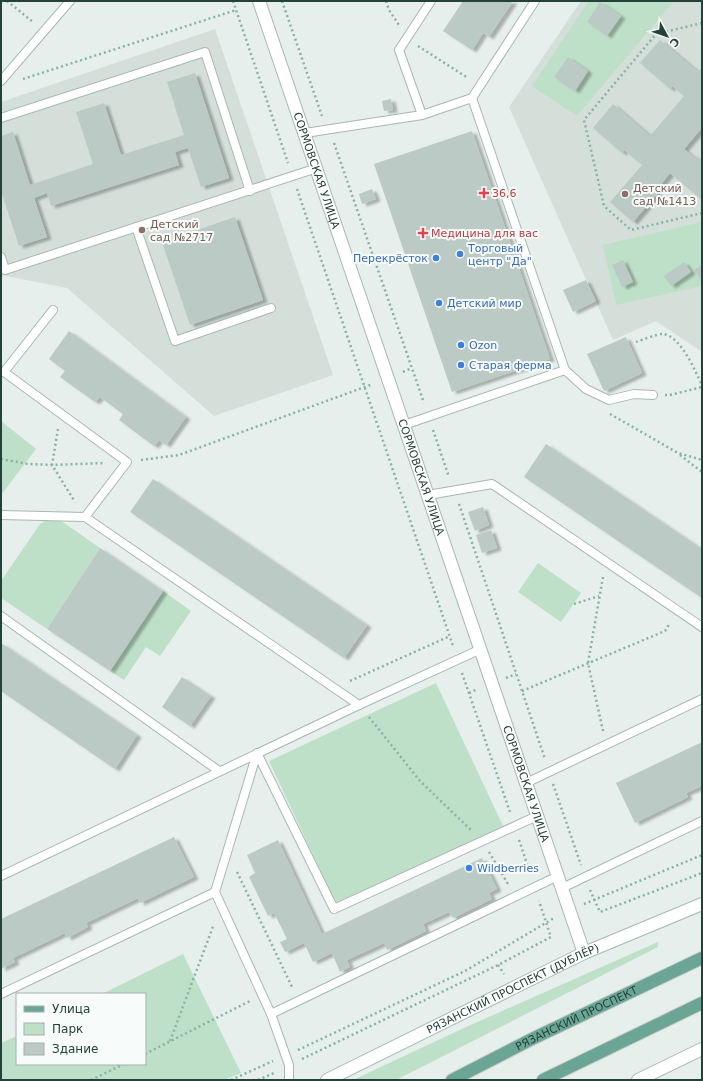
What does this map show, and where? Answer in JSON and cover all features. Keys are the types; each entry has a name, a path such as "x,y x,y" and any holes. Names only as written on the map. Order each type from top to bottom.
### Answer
{"main road":[{"name":"РЯЗАНСКИЙ ПРОСПЕКТ","path":"452,1080 534,1038 702,958"},
{"path":"543,1080 702,1002"}],"street":[{"name":"СОРМОВСКАЯ УЛИЦА","path":"259,1 584,953"},
{"name":"РЯЗАНСКИЙ ПРОСПЕКТ (ДУБЛЁР)","path":"327,1080 584,953 702,904"},
{"path":"638,1080 702,1049"}],"lane":[{"path":"1,81 70,1"},
{"path":"422,115 400,50 431,1"},
{"path":"305,133 422,115 472,98 535,1"},
{"path":"1,118 205,52 250,190"},
{"path":"472,98 565,370 586,389 609,400 634,394 653,395"},
{"path":"1,257 5,270 317,168"},
{"path":"136,227 175,341 271,308"},
{"path":"53,310 4,372 127,462 84,517"},
{"path":"404,425 565,370"},
{"path":"428,495 492,484 702,627"},
{"path":"1,515 84,517 359,705"},
{"path":"1,616 219,771"},
{"path":"1,876 257,753 481,649"},
{"path":"526,783 702,699"},
{"path":"257,753 334,909 537,816"},
{"path":"257,753 215,892 271,1014 289,1066 289,1080"},
{"path":"562,888 702,821"},
{"path":"271,1014 558,876"},
{"path":"1,994 215,892"}],"path":[{"path":"7,1 44,32"},
{"path":"233,1 515,826 551,937 498,965 258,1080"},
{"path":"282,1 324,120 329,129 429,417 585,877 600,912 702,873"},
{"path":"386,1 389,10 407,38 480,86"},
{"path":"16,81 236,10"},
{"path":"702,23 656,34 584,120 604,206 632,230 702,214"},
{"path":"636,342 662,334 672,338 690,360 702,386 670,395 653,395"},
{"path":"401,373 412,368"},
{"path":"1,459 28,464 52,465 127,462 180,454 374,383"},
{"path":"608,408 610,414 678,453 702,472"},
{"path":"60,412 52,465 84,517"},
{"path":"678,453 702,460"},
{"path":"605,561 588,663 606,745"},
{"path":"574,604 599,596"},
{"path":"522,691 664,631 678,611"},
{"path":"347,682 450,636"},
{"path":"506,678 516,674"},
{"path":"469,693 478,689"},
{"path":"359,705 420,781 482,840 515,897"},
{"path":"231,1080 286,1056 465,970 570,909 595,901 702,855"},
{"path":"237,872 295,993"},
{"path":"170,1041 221,905"},
{"path":"498,965 506,976"},
{"path":"146,1053 262,995"},
{"path":"91,1080 122,1065"}],"shaded area":[{"name":"Детский сад №1413","path":"581,1 702,1 702,352 656,321 613,340 509,107"},
{"name":"Детский сад №2717","path":"215,29 333,375 214,416 67,288 1,275 1,102"}],"green space":[{"path":"589,1 674,1 577,116 532,86"},
{"path":"702,222 702,286 616,305 603,245"},
{"path":"1,421 36,449 1,495"},
{"path":"54,516 100,548 47,629 1,598 1,581 40,524"},
{"path":"538,563 581,593 561,622 518,592"},
{"path":"163,591 191,611 160,656 146,647 124,680 110,671"},
{"path":"436,683 503,826 336,904 269,761"},
{"path":"658,942 658,947 396,1080 353,1080 466,1027"},
{"path":"183,954 241,1073 224,1080 1,1080 1,1043 16,1036 16,1065 146,1065 146,993 104,993"}],"building":[{"path":"463,1 513,1 489,37 483,33 472,50 443,31"},
{"path":"600,2 621,16 607,36 587,22"},
{"path":"660,40 698,72 702,67 702,128 684,149 696,159 699,157 702,160 702,200 670,173 656,191 658,193 633,222 610,202 642,165 624,150 622,153 593,128 613,104 650,136 684,96 672,86 670,89 640,63"},
{"path":"568,57 588,71 575,91 554,77"},
{"path":"195,73 229,178 201,187 188,148 175,152 179,165 51,206 47,193 34,198 47,237 19,246 1,191 1,136 13,132 30,185 93,164 76,112 104,103 121,155 184,135 167,82"},
{"path":"391,99 393,110 384,111 382,101"},
{"name":"Торговый центр \"Да\"","path":"472,131 550,359 452,392 374,164"},
{"path":"372,189 376,199 362,204 359,194"},
{"path":"235,217 263,300 190,325 162,242"},
{"path":"623,260 633,282 622,287 612,265"},
{"path":"684,262 691,272 671,286 664,276"},
{"path":"702,265 702,279 701,280 694,270"},
{"path":"586,280 596,301 573,312 563,290"},
{"path":"69,331 186,417 166,445 159,440 154,446 119,420 123,414 100,397 95,402 60,377 65,371 49,359"},
{"path":"626,337 642,373 604,391 587,354"},
{"path":"546,444 702,549 702,598 524,477"},
{"path":"153,479 367,625 344,658 130,512"},
{"path":"483,507 489,525 475,531 468,512"},
{"path":"491,530 497,548 482,553 476,535"},
{"path":"100,548 163,591 110,671 47,629"},
{"path":"1,643 137,735 115,769 1,691"},
{"path":"182,677 211,696 190,726 162,707"},
{"path":"702,742 702,786 686,793 688,797 635,823 616,783"},
{"path":"174,837 194,877 140,903 138,898 86,923 88,927 67,938 65,933 13,958 15,962 1,969 1,919"},
{"path":"278,840 322,934 482,858 497,889 489,893 492,899 453,918 449,912 423,924 426,931 387,950 384,943 347,960 350,967 340,972 332,953 313,962 304,943 285,952 280,942 287,939 274,913 268,916 249,877 255,873 247,855"}],"place":[{"name":"36,6","path":"484,193"},
{"name":"Детский сад №1413","path":"625,194"},
{"name":"Детский сад №2717","path":"142,230"},
{"name":"Медицина для вас","path":"423,233"},
{"name":"Торговый центр \"Да\"","path":"460,254"},
{"name":"Перекрёсток","path":"436,258"},
{"name":"Детский мир","path":"439,303"},
{"name":"Ozon","path":"461,345"},
{"name":"Старая ферма","path":"461,365"},
{"name":"Wildberries","path":"469,868"}]}
